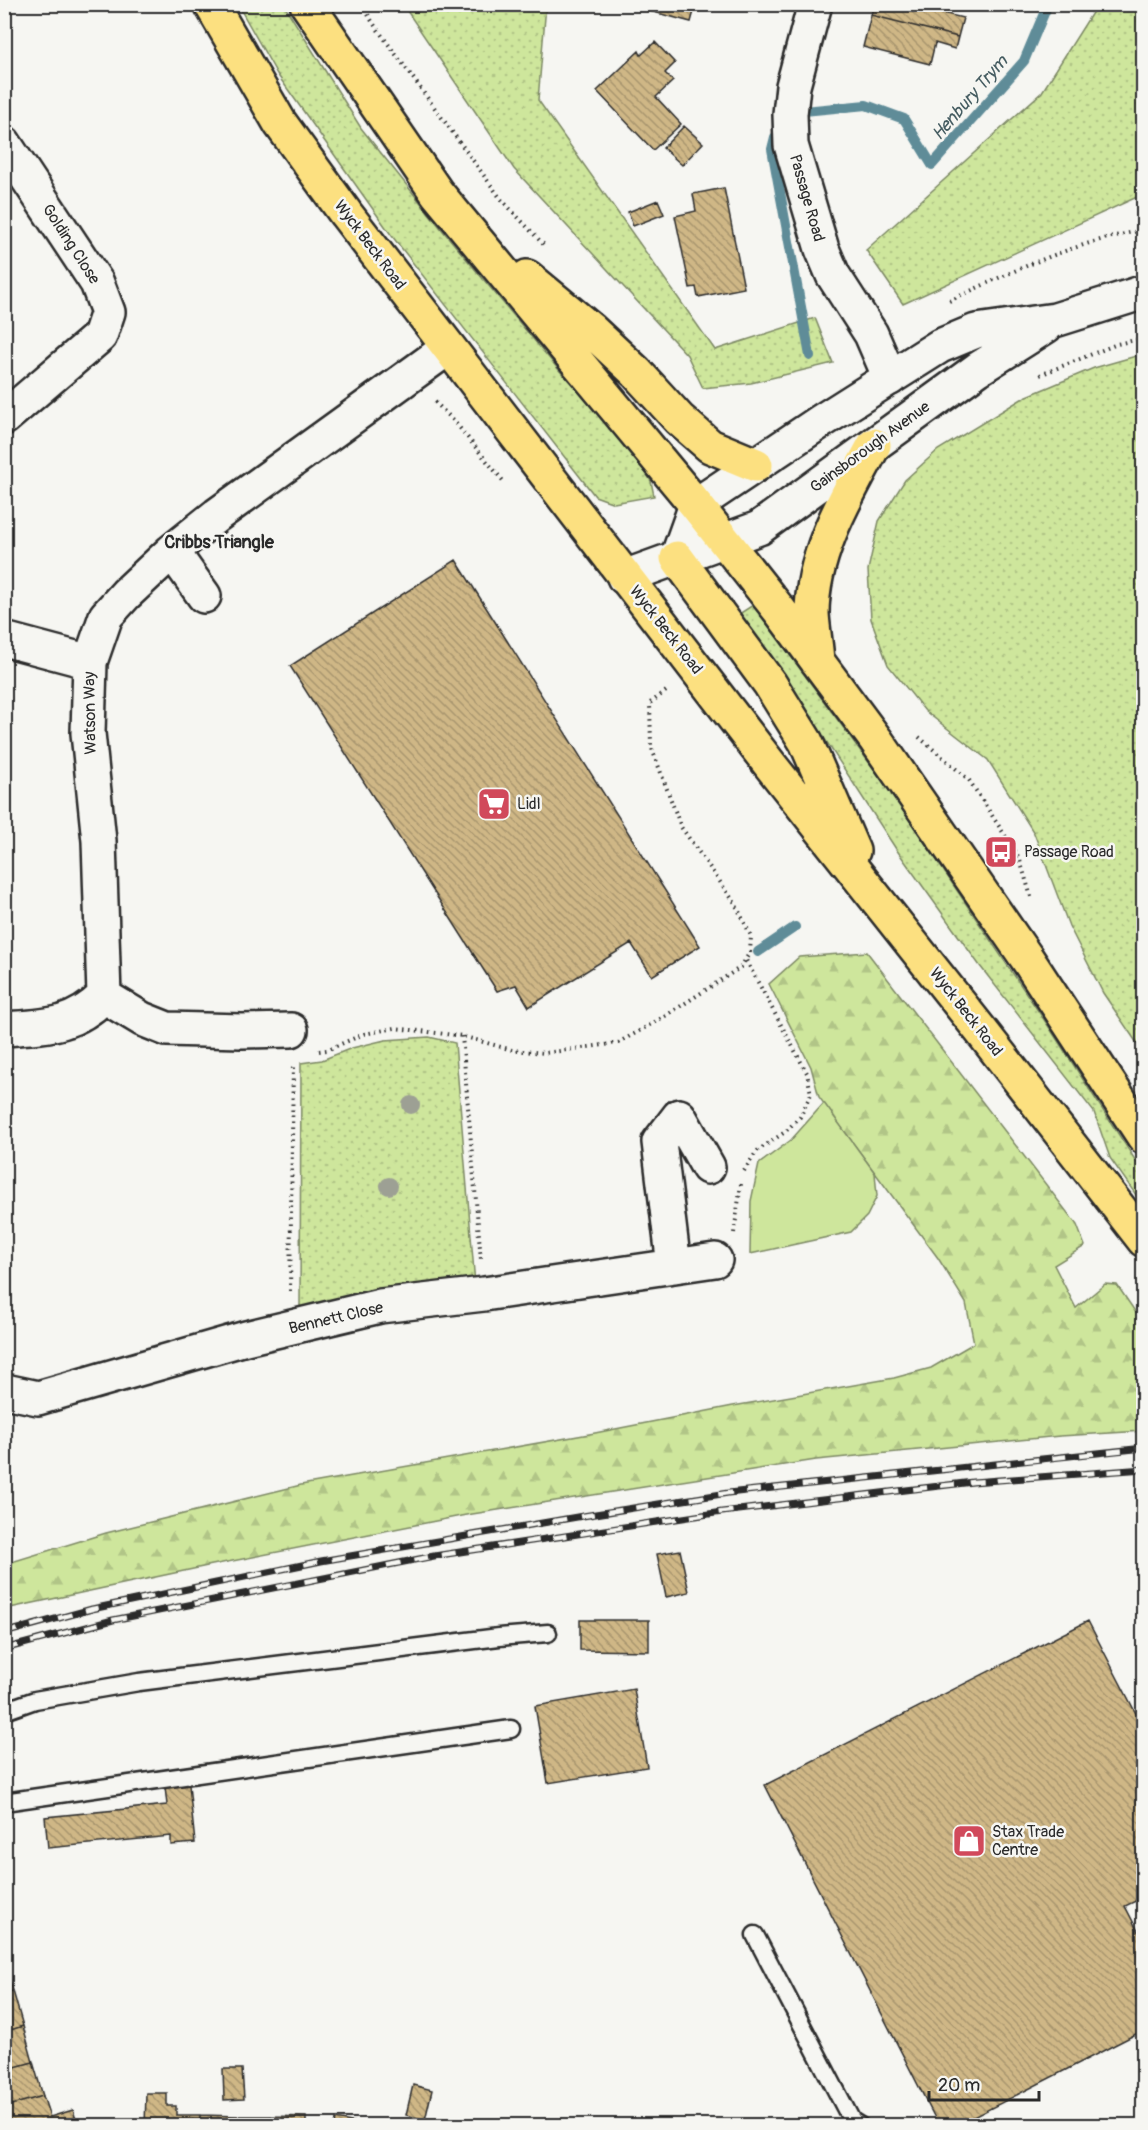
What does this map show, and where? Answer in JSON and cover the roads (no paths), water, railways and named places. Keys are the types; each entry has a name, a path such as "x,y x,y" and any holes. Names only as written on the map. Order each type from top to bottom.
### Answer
{"main road":[{"name":"Wyck Beck Road","path":"211,4 280,123 346,214 624,577 1143,1240"},
{"path":"307,4 437,193 696,505 876,740 988,900 1143,1137"},
{"path":"464,224 591,330 636,372 679,419 710,446 756,465"},
{"path":"818,662 812,614 816,577 827,540 839,512 874,445"},
{"path":"677,558 770,684 806,742 871,891"}],"street":[{"name":"Passage Road","path":"815,4 793,86 791,129 822,249 872,334 890,378"},
{"name":"Golding Close","path":"4,143 97,283 108,312 100,336 4,418"},
{"name":"Gainsborough Avenue","path":"696,505 940,346 976,331 1055,320 1143,292"},
{"name":"Gainsborough Avenue","path":"624,577 759,528 978,369 1055,320"},
{"name":"Watson Way","path":"104,996 99,841 88,733 90,662 106,616 172,551 217,515 448,348"},
{"path":"677,558 696,505"},
{"path":"172,551 204,596"},
{"path":"4,639 90,662"},
{"path":"4,1029 41,1026 72,1019 92,1008 104,996 142,1019 167,1029 242,1031 292,1042"},
{"path":"674,1266 659,1142 679,1116 708,1167"},
{"name":"Bennett Close","path":"4,1391 38,1398 246,1338 380,1306 484,1294 715,1260"}],"lane":[{"path":"4,1711 35,1700 139,1682 499,1637 548,1633"},
{"path":"4,1802 511,1729"},
{"path":"755,1935 852,2121 860,2126"}],"waterway":[{"name":"Henbury Trym","path":"797,117 804,111 866,105 904,119 932,165 1024,61 1048,4"},
{"path":"783,130 775,137 772,149 810,356"},
{"path":"758,952 795,927"}],"railway":[{"path":"4,1633 92,1609 321,1561 583,1516 728,1493 1144,1448"},
{"path":"4,1649 113,1620 434,1556 722,1512 973,1482 1144,1469"}],"place":[{"name":"Lidl","path":"494,804"},
{"name":"Passage Road","path":"1001,852"},
{"name":"Stax Trade Centre","path":"969,1841"}],"district":[{"name":"Cribbs Triangle","path":"219,542"}]}
